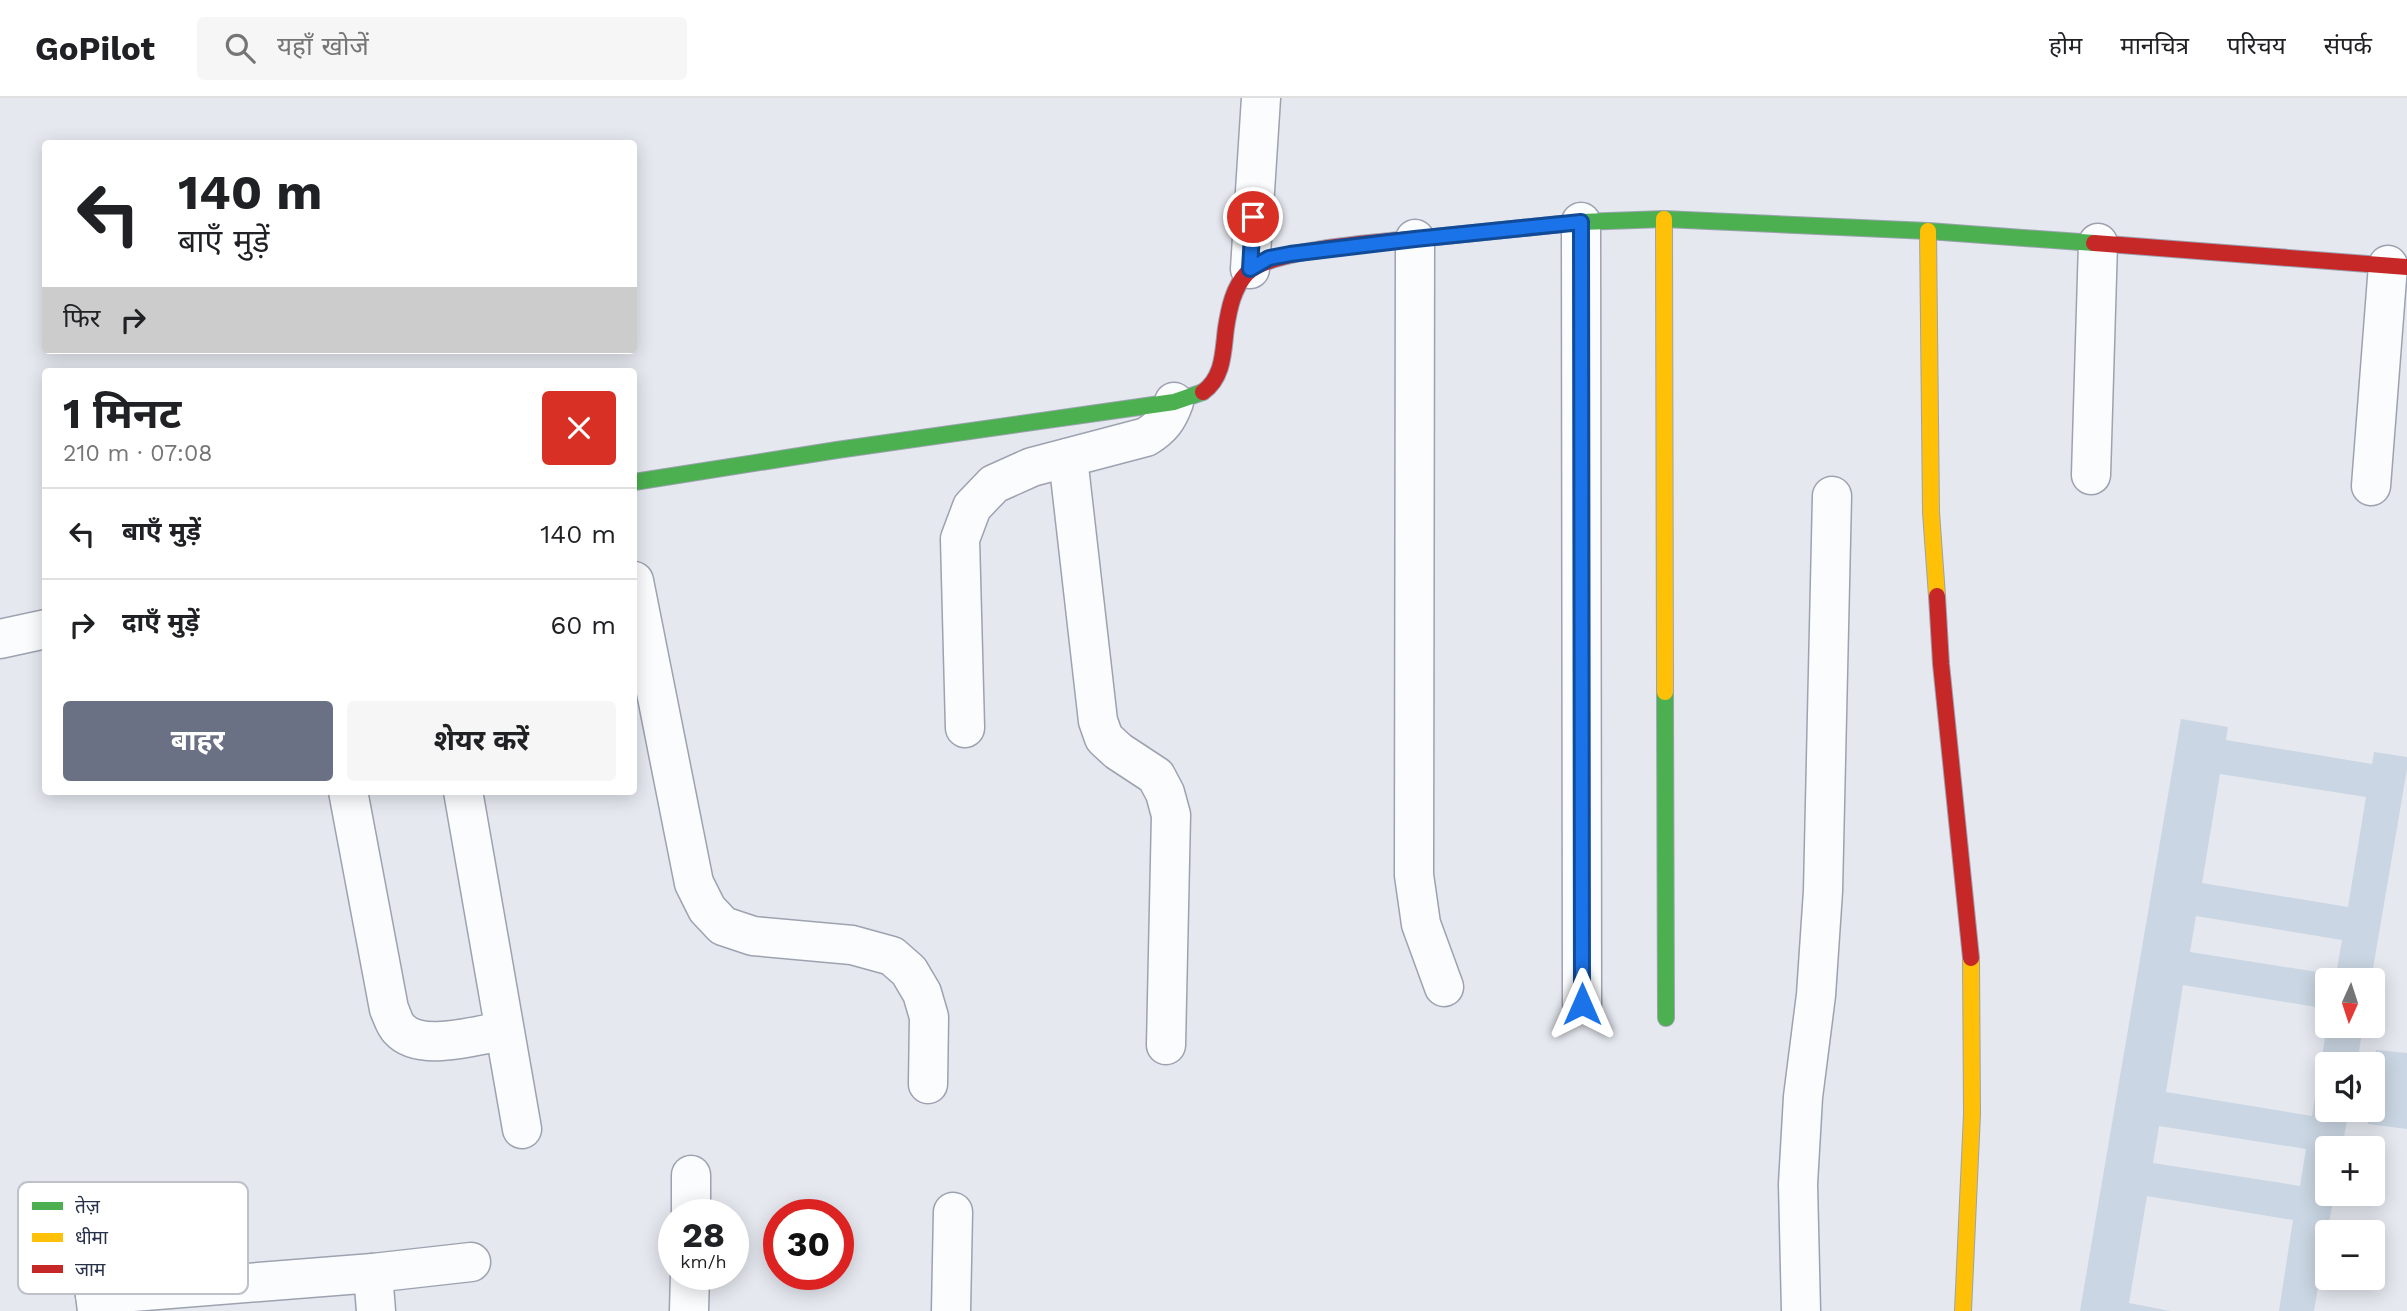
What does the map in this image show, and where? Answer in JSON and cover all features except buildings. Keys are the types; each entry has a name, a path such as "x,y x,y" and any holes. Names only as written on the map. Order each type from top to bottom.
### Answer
{"street":[{"path":"1250,269 1261,98"},
{"path":"1664,219 1666,1018"},
{"path":"637,482 1174,402 1200,394 1215,380 1235,289 1250,269 1269,258 1415,239 1581,222 1664,219 1928,230 2398,266 2371,486"},
{"path":"1581,222 1582,1004"},
{"path":"1928,230 1931,512 1941,663 1971,958 1972,1114 1964,1311"},
{"path":"1415,239 1414,875 1421,924 1444,987"},
{"path":"2091,475 2098,243"},
{"path":"965,728 960,539 972,507 994,484 1032,467 1146,437 1160,428 1170,415 1174,402"},
{"path":"1068,458 1098,721 1104,738 1118,751 1156,776 1165,793 1171,815 1166,1045"},
{"path":"1801,1311 1798,1184 1803,1097 1816,995 1822,902 1832,496"},
{"path":"637,596 694,883 707,909 723,926 753,936 852,945 892,956 909,971 922,993 929,1017 928,1084"},
{"path":"0,639 42,630"},
{"path":"349,795 389,1009 398,1028 411,1038 428,1042 504,1031"},
{"path":"464,795 522,1129"},
{"path":"691,1175 691,1199"},
{"path":"951,1311 953,1212"},
{"path":"248,1287 471,1262"},
{"path":"373,1273 376,1311"},
{"path":"689,1311 690,1290"},
{"path":"96,1303 179,1294"}],"traffic: fast":[{"path":"1435,237 1581,222 1664,219 1928,231 2094,243"},
{"path":"637,482 1174,402 1203,392"},
{"path":"1665,692 1666,1018"}],"traffic: slow":[{"path":"1664,219 1665,692"},
{"path":"1928,231 1931,512 1937,596"},
{"path":"1963,1311 1972,1114 1971,958"}],"traffic: jam":[{"path":"1203,392 1219,371 1230,306 1238,285 1247,273 1261,264 1307,252 1435,237"},
{"path":"2094,243 2407,267"},
{"path":"1937,596 1941,664 1971,958"}],"route":[{"path":"1253,217 1250,269 1269,258 1290,254 1581,222 1582,1004"}]}
